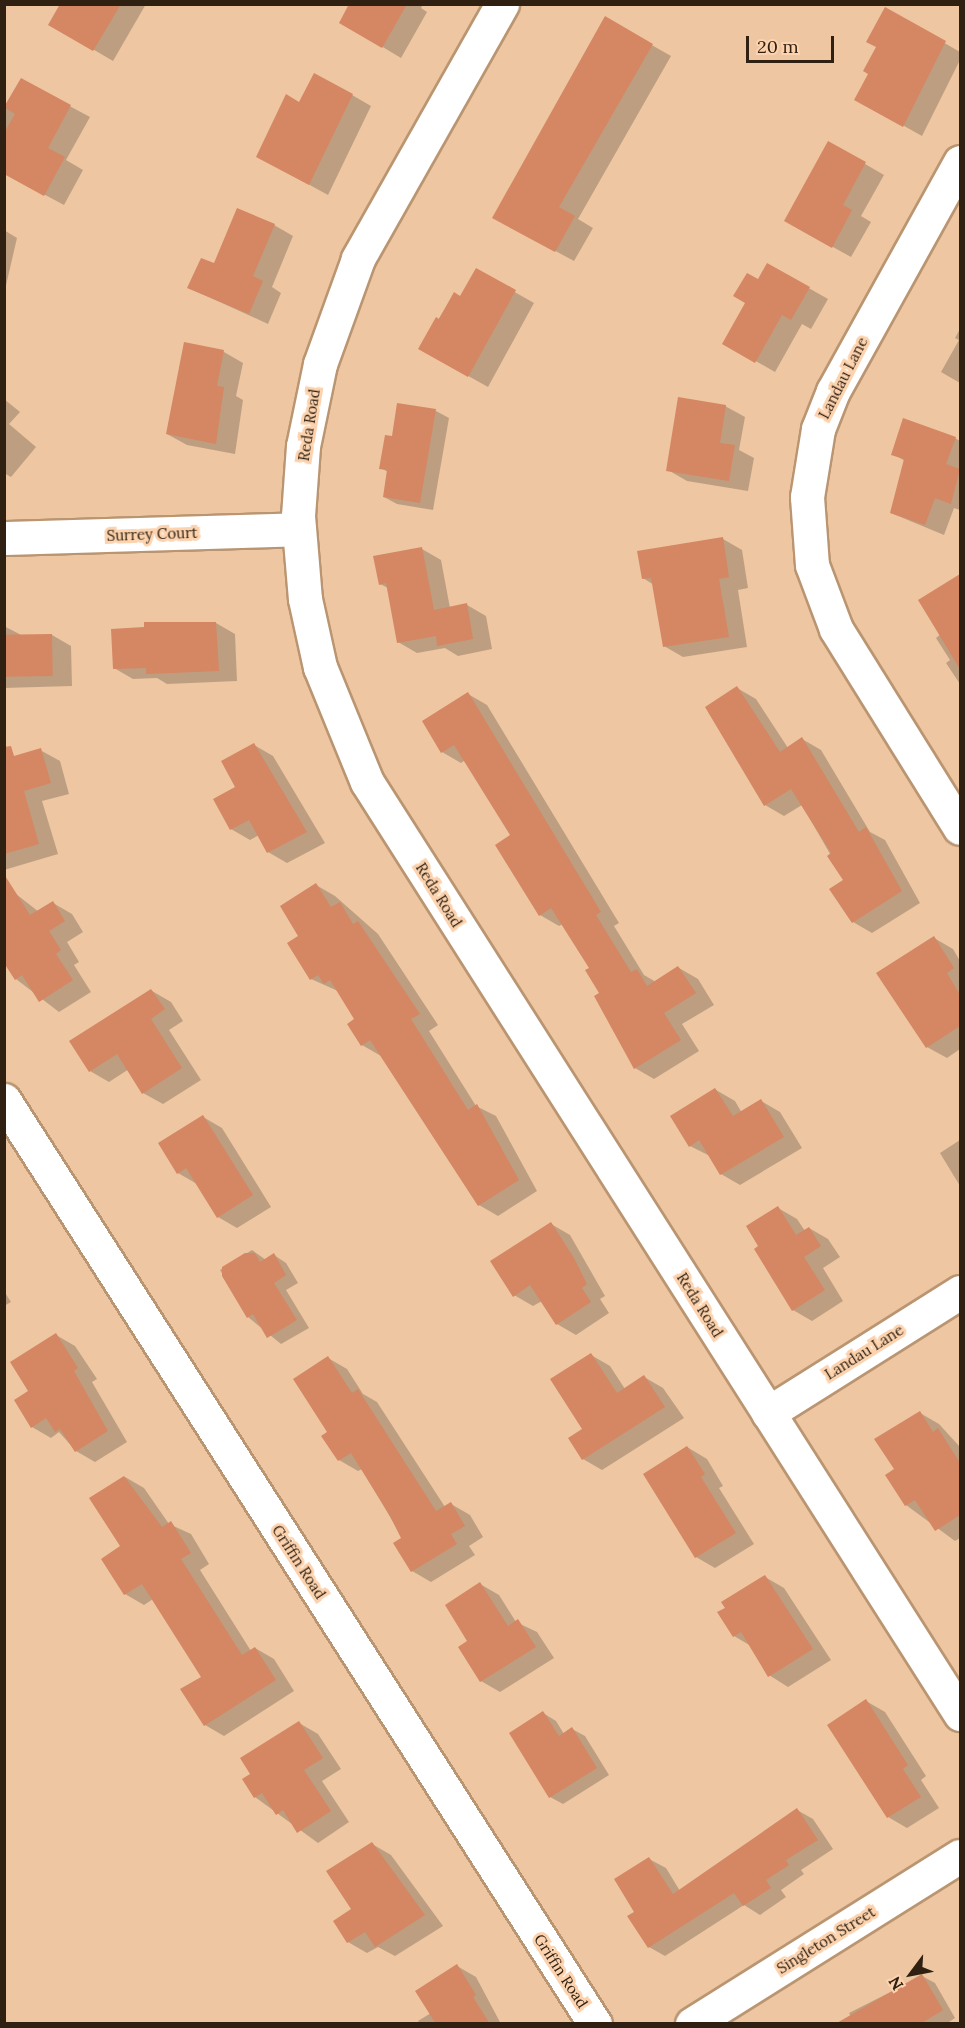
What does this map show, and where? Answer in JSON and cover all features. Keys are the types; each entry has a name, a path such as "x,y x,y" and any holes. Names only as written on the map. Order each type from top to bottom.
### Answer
{"street":[{"name":"Reda Road","path":"502,4 358,259 342,297 320,364 305,433 299,530 305,599 320,667 367,783 960,1714"},
{"name":"Landau Lane","path":"960,162 834,391 818,429 807,497 812,565 836,629 960,828"},
{"name":"Surrey Court","path":"4,538 299,530"},
{"name":"Griffin Road","path":"4,1100 595,2024"},
{"name":"Landau Lane","path":"768,1413 960,1292"},
{"name":"Singleton Street","path":"692,2024 960,1856"}],"building":[{"path":"60,4 121,4 93,51 48,25"},
{"path":"349,4 407,4 382,48 339,23"},
{"path":"885,7 946,41 903,127 854,100 868,74 863,71 876,47 866,42"},
{"path":"605,16 653,44 559,207 575,216 555,252 492,218"},
{"path":"314,73 353,94 309,185 256,157 286,94 299,102"},
{"path":"21,78 71,105 48,148 65,157 44,196 4,174 4,133 15,114 4,107"},
{"path":"828,141 866,162 843,205 852,210 832,248 784,221"},
{"path":"237,208 275,224 253,276 263,281 249,314 187,288 201,258 214,263"},
{"path":"767,263 810,287 791,320 782,315 755,363 722,344 745,303 733,296 747,273 758,279"},
{"path":"476,268 516,290 468,377 418,349 436,317 439,319 454,292 460,296"},
{"path":"184,342 224,350 217,386 224,387 216,444 166,434"},
{"path":"678,397 726,405 720,443 735,445 729,481 666,471"},
{"path":"397,403 436,409 420,503 383,497 387,470 379,469 385,435 392,436"},
{"path":"903,418 956,437 946,464 960,469 951,504 935,498 925,525 890,513 904,459 891,455"},
{"path":"723,537 729,577 719,579 729,637 663,647 651,578 642,579 637,551"},
{"path":"422,547 434,610 467,603 473,639 437,646 436,636 397,643 386,583 379,585 373,556"},
{"path":"960,574 960,669 918,600"},
{"path":"144,622 216,622 219,671 146,674 146,668 113,669 111,629 144,627"},
{"path":"52,634 53,676 5,677 4,635"},
{"path":"737,686 780,752 802,737 859,832 866,827 902,891 852,923 829,889 843,880 827,856 831,853 791,789 764,806 705,707"},
{"path":"468,692 601,912 596,915 631,972 637,969 647,986 678,966 696,993 664,1013 681,1040 634,1069 594,996 599,993 585,970 589,968 551,908 539,916 495,845 510,835 454,745 441,753 422,721"},
{"path":"254,743 307,832 267,853 249,820 230,830 213,799 235,787 221,761"},
{"path":"11,746 14,756 41,748 51,783 24,791 39,844 4,854 4,747"},
{"path":"4,874 30,915 53,901 65,921 49,931 61,950 56,954 73,980 39,1002 22,975 15,980 4,963"},
{"path":"316,883 331,907 340,902 353,924 358,921 420,1014 411,1019 468,1110 477,1104 519,1180 478,1206 370,1040 361,1046 347,1024 354,1019 330,980 324,984 318,975 310,980 287,943 298,936 280,906"},
{"path":"934,936 954,968 947,973 960,995 960,1026 926,1048 876,973"},
{"path":"151,989 165,1009 151,1019 182,1068 142,1094 117,1054 89,1072 69,1041"},
{"path":"715,1088 733,1116 761,1099 784,1137 720,1175 699,1140 689,1147 670,1116"},
{"path":"203,1115 253,1195 217,1218 186,1168 177,1174 158,1143"},
{"path":"778,1206 796,1235 809,1227 821,1246 804,1257 825,1290 792,1311 754,1249 758,1246 746,1226"},
{"path":"551,1222 574,1258 587,1284 582,1288 591,1302 556,1325 530,1285 513,1297 490,1261"},
{"path":"245,1253 255,1253 260,1262 274,1253 286,1275 274,1283 297,1320 267,1338 253,1314 247,1318 222,1276 222,1267"},
{"path":"56,1333 78,1368 74,1371 108,1431 75,1452 60,1429 55,1432 46,1418 31,1428 14,1400 28,1391 10,1362"},
{"path":"591,1353 617,1393 644,1375 665,1407 582,1460 568,1438 582,1429 550,1379"},
{"path":"328,1356 352,1393 358,1389 436,1511 451,1502 465,1526 451,1534 457,1544 411,1572 393,1543 401,1538 390,1516 351,1453 338,1461 321,1436 327,1432 293,1379"},
{"path":"920,1411 933,1432 938,1428 960,1463 960,1515 935,1531 915,1500 905,1506 885,1475 894,1469 874,1439"},
{"path":"687,1446 705,1474 701,1477 736,1533 695,1558 643,1474"},
{"path":"124,1476 162,1527 171,1521 191,1553 181,1559 242,1655 255,1647 276,1680 204,1726 180,1689 201,1677 142,1584 124,1595 101,1559 120,1546 89,1498"},
{"path":"765,1575 813,1649 768,1677 741,1632 733,1637 717,1612 725,1608 721,1602"},
{"path":"480,1582 508,1626 518,1619 536,1647 480,1682 458,1647 467,1641 445,1605"},
{"path":"866,1699 908,1765 903,1769 921,1797 887,1818 827,1725"},
{"path":"543,1711 559,1736 572,1727 597,1768 549,1798 509,1733"},
{"path":"299,1721 323,1758 304,1770 331,1811 297,1833 283,1810 276,1815 262,1793 254,1798 242,1779 250,1774 240,1758"},
{"path":"797,1808 818,1840 786,1860 789,1865 766,1880 771,1888 743,1906 734,1893 648,1948 627,1916 634,1912 614,1879 649,1857 673,1894"},
{"path":"372,1842 425,1915 375,1947 365,1932 347,1943 333,1921 351,1909 326,1871"},
{"path":"457,1964 476,1995 473,1997 490,2024 436,2024 415,1991"},
{"path":"922,1974 943,2010 920,2024 835,2024"}]}
